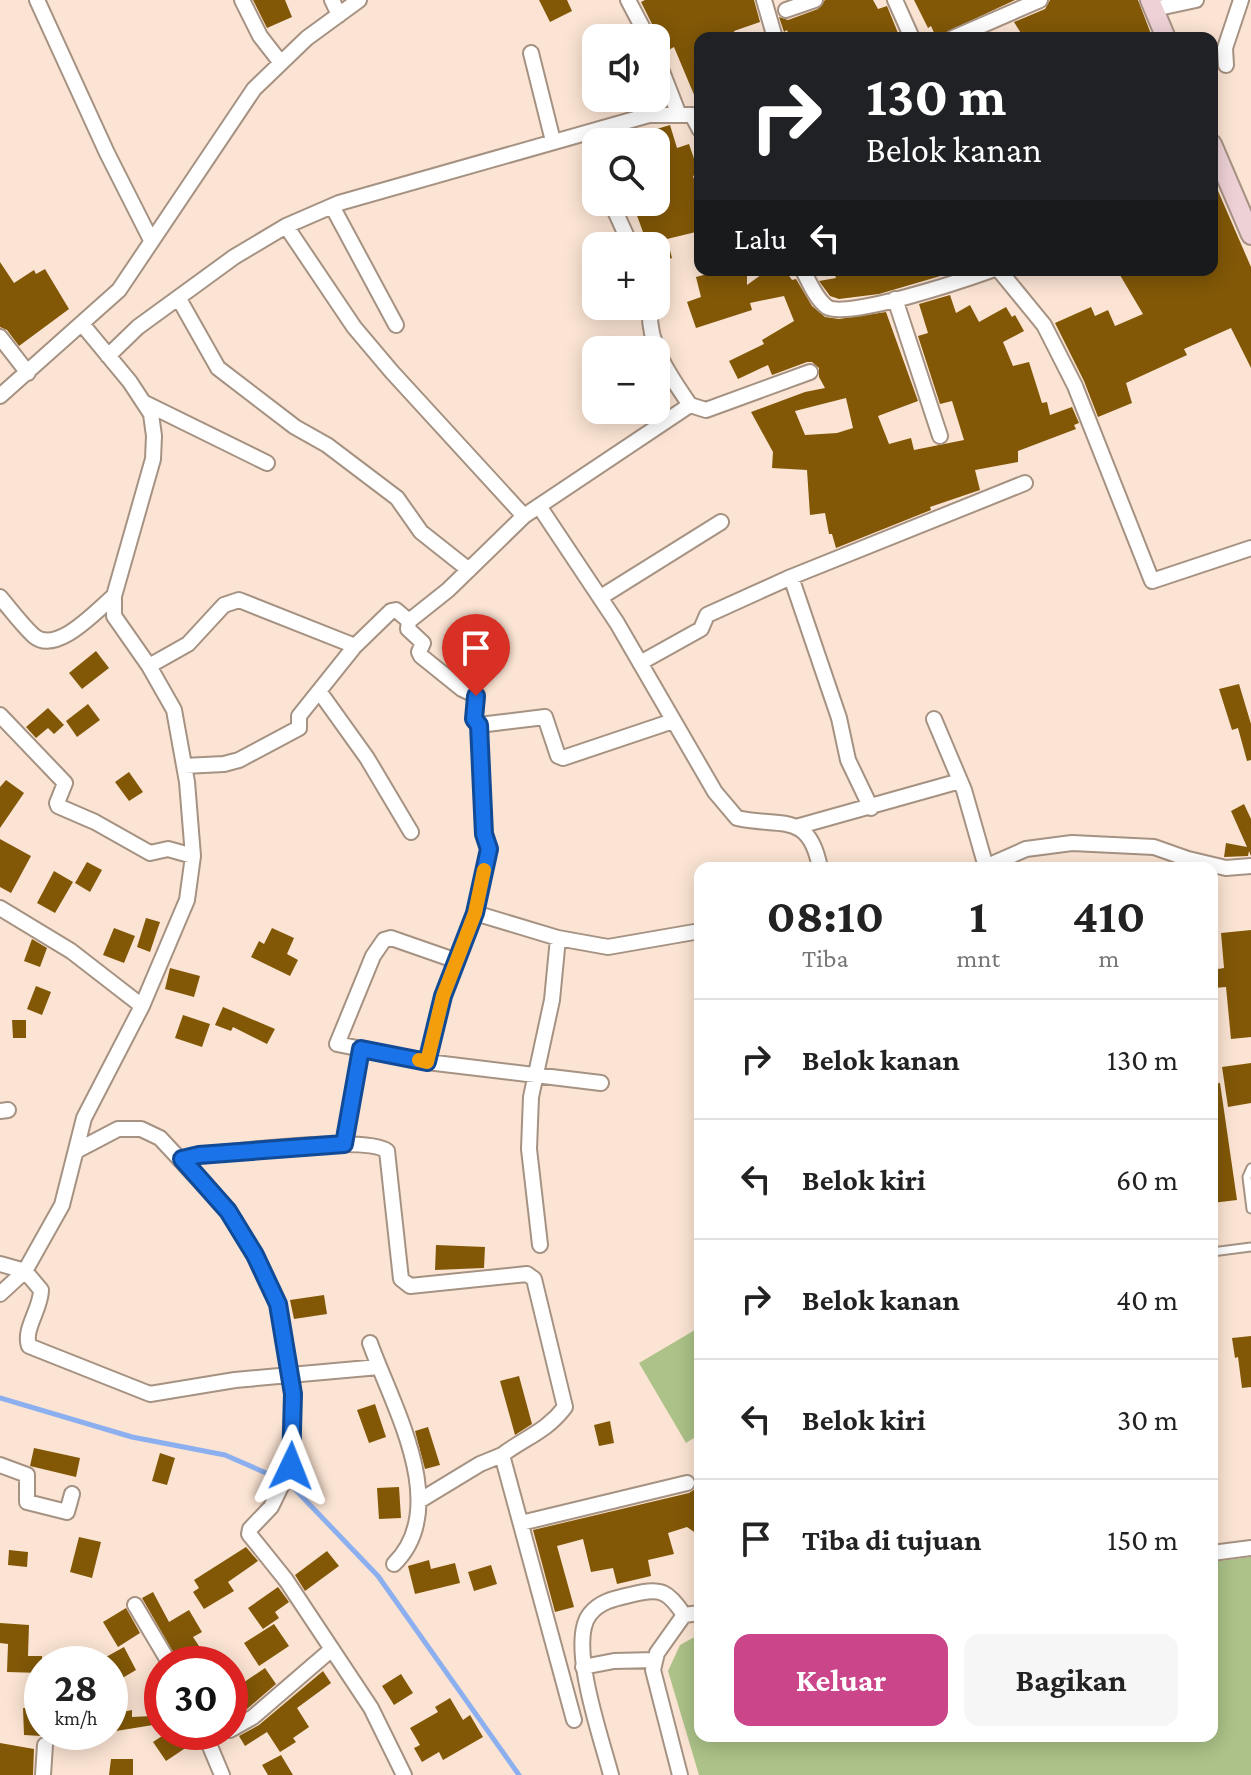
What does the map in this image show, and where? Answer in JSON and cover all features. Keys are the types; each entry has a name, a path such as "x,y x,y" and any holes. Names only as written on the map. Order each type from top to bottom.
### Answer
{"main road":[{"path":"1152,5 1163,32"},
{"path":"1218,171 1251,235"}],"street":[{"path":"37,0 107,153 151,240"},
{"path":"242,0 260,36 281,63"},
{"path":"332,0 339,15"},
{"path":"0,396 119,290 254,89 307,38 359,0"},
{"path":"628,0 641,24"},
{"path":"764,0 773,32"},
{"path":"786,10 815,0"},
{"path":"895,0 909,32"},
{"path":"967,32 1040,0"},
{"path":"1152,5 1196,0"},
{"path":"1226,65 1225,48 1241,0"},
{"path":"531,53 553,141"},
{"path":"670,89 673,100 690,111"},
{"path":"615,128 649,115 690,111"},
{"path":"108,356 138,327 234,257 286,226 332,206 553,141 582,137"},
{"path":"332,206 396,325"},
{"path":"286,226 354,327 524,516"},
{"path":"807,276 822,301 835,310 895,299 975,276"},
{"path":"1004,276 1044,325 1075,386 1152,581 1251,548"},
{"path":"179,299 218,368 397,498 404,505 411,522 469,570"},
{"path":"895,299 940,436"},
{"path":"649,320 659,356 690,405 706,410 810,372"},
{"path":"0,1294 25,1271 62,1205 84,1118 142,1006 187,900 193,856 184,766 174,710 149,666 114,616 114,596 153,459 151,414 82,324"},
{"path":"0,337 28,373"},
{"path":"143,402 267,463"},
{"path":"427,1062 443,996 475,913 489,849 484,834 479,725 474,719 476,695 462,689 421,656 419,652 423,643 408,629 409,621 469,570 524,516 690,405"},
{"path":"640,663 701,629 707,615 791,577 1025,483"},
{"path":"539,506 601,597 715,792 737,818 781,821 796,827 813,843 818,862"},
{"path":"601,597 721,522"},
{"path":"791,577 839,718 848,760 871,808"},
{"path":"0,597 33,635 44,642 65,637 114,596"},
{"path":"149,666 188,644 224,605 239,600 355,646"},
{"path":"184,766 239,760 300,727 298,717 355,646 392,610 399,611 409,621"},
{"path":"319,691 367,758 411,832"},
{"path":"0,715 65,783 58,806 95,822 150,853 168,849 193,856"},
{"path":"479,725 546,717 558,756 563,758 673,721"},
{"path":"934,719 960,781 983,862"},
{"path":"796,827 960,781"},
{"path":"996,862 1026,849 1072,843 1154,847 1201,862"},
{"path":"1218,866 1251,866"},
{"path":"0,908 71,951 142,1006"},
{"path":"475,913 558,938 608,947 694,932"},
{"path":"457,961 391,938 380,943 337,1042 339,1045 427,1062 601,1083"},
{"path":"540,1245 529,1149 531,1097 552,1000 558,938"},
{"path":"344,1144 361,1049"},
{"path":"78,1146 118,1129 141,1129 160,1138 189,1157 255,1255 278,1304 293,1394 291,1466 271,1507 249,1534 286,1580 371,1708 404,1775"},
{"path":"189,1157 344,1144 379,1146 387,1151 401,1279 405,1284 410,1286 527,1274 534,1279 565,1407 551,1426 419,1501"},
{"path":"0,1264 25,1271 41,1290 26,1341 29,1346 150,1394 235,1380 379,1367"},
{"path":"370,1343 401,1422 417,1479 419,1523 405,1554 394,1564"},
{"path":"502,1455 574,1720"},
{"path":"0,1465 27,1475 27,1502 67,1512 72,1494"},
{"path":"521,1523 687,1483"},
{"path":"1218,1552 1251,1548"},
{"path":"611,1775 583,1667 581,1632 589,1615 606,1601 647,1590 661,1591 673,1597 684,1615"},
{"path":"135,1605 159,1646"},
{"path":"680,1775 653,1670 657,1653 684,1615 694,1614"},
{"path":"248,1720 332,1649"},
{"path":"583,1667 614,1661 655,1660"},
{"path":"43,1775 45,1750"},
{"path":"212,1750 222,1775"}],"lane":[{"path":"1251,1168 1247,1177 1251,1209"},
{"path":"1218,1251 1251,1247"}],"green space":[{"path":"694,1331 694,1438 686,1443 639,1363"},
{"path":"1251,1557 1251,1775 699,1775 668,1671 680,1645 694,1637 694,1742 1218,1742 1218,1561"}],"building":[{"path":"253,0 285,0 292,17 267,28"},
{"path":"539,0 567,0 572,11 550,22"},
{"path":"645,0 754,0 760,22 734,32 694,32 694,95 674,47 670,49 670,24 652,24 641,2"},
{"path":"825,0 873,0 878,9 887,6 898,32 784,32 779,17 788,20 818,9"},
{"path":"914,0 1015,0 947,32 934,32 931,26 928,28"},
{"path":"1050,0 1138,0 1150,32 1020,32 1014,22 1045,9"},
{"path":"670,125 677,148 689,144 694,158 694,232 670,238 670,232 643,232 637,216 670,216 670,128 660,128"},
{"path":"1218,191 1251,267 1251,368 1231,328 1184,349 1187,355 1126,383 1132,403 1098,417 1055,323 1091,307 1095,316 1108,310 1115,326 1143,314 1121,276 1218,276"},
{"path":"0,262 14,283 34,270 36,274 45,269 69,309 19,346 7,330 0,327"},
{"path":"700,276 747,276 747,285 760,276 789,276 792,280 796,279 812,306 825,317 839,319 886,312 918,401 878,416 889,444 911,438 914,450 964,440 952,401 940,404 918,336 928,333 919,304 950,295 956,313 970,305 979,322 1006,307 1024,331 1003,342 1013,366 1029,362 1042,403 1047,402 1050,415 1072,407 1079,423 1074,425 1076,429 1018,451 1018,462 975,470 980,490 930,507 931,510 836,548 832,534 829,534 825,513 810,515 807,470 772,468 773,452 751,412 825,388 819,377 819,368 807,362 772,375 768,365 738,379 729,361 764,344 762,340 794,321 784,296 750,303 752,310 696,328 687,302 701,297 696,277","holes":["846,398 853,428 837,433 805,435 795,411"]},
{"path":"940,276 879,294 839,299 830,296 819,281"},
{"path":"96,651 109,668 82,689 69,673"},
{"path":"1239,684 1251,724 1251,760 1247,761 1238,728 1232,730 1219,689"},
{"path":"88,704 100,720 77,737 66,721"},
{"path":"48,708 64,725 54,734 48,728 36,738 26,727"},
{"path":"129,772 143,792 129,801 115,782"},
{"path":"6,780 24,793 0,828 0,787"},
{"path":"1244,804 1251,819 1251,856 1249,851 1248,856 1224,857 1226,843 1247,847 1231,811"},
{"path":"0,839 31,856 11,893 0,887"},
{"path":"87,862 102,870 90,892 75,883"},
{"path":"54,871 73,882 55,913 37,903"},
{"path":"146,918 160,922 150,952 137,947"},
{"path":"114,928 135,936 124,963 103,955"},
{"path":"272,928 294,938 287,954 298,960 290,976 251,957 259,941 264,944"},
{"path":"1251,930 1251,1037 1231,1039 1226,987 1218,988 1218,969 1224,968 1221,933"},
{"path":"32,939 47,948 40,967 24,961"},
{"path":"170,968 200,976 194,997 165,989"},
{"path":"36,986 51,992 42,1015 27,1009"},
{"path":"223,1007 275,1029 267,1044 233,1027 231,1031 215,1025"},
{"path":"183,1015 210,1024 202,1047 175,1038"},
{"path":"12,1020 26,1020 26,1038 13,1038"},
{"path":"1251,1063 1251,1103 1228,1107 1222,1067"},
{"path":"1218,1083 1237,1200 1218,1202"},
{"path":"436,1245 485,1247 484,1268 435,1270"},
{"path":"324,1295 327,1314 294,1319 290,1300"},
{"path":"1251,1336 1251,1387 1242,1388 1232,1338"},
{"path":"519,1376 532,1424 515,1435 500,1381"},
{"path":"375,1404 386,1437 369,1443 357,1410"},
{"path":"610,1421 614,1443 599,1446 594,1425"},
{"path":"428,1427 440,1465 425,1469 415,1431"},
{"path":"34,1448 80,1458 76,1477 30,1466"},
{"path":"160,1453 175,1458 167,1485 152,1481"},
{"path":"399,1487 401,1518 379,1519 377,1488"},
{"path":"694,1490 694,1532 687,1527 668,1533 674,1554 648,1560 651,1576 617,1584 613,1568 591,1572 583,1539 557,1546 574,1607 555,1612 533,1530"},
{"path":"79,1537 101,1542 92,1578 70,1572"},
{"path":"246,1547 258,1561 228,1582 234,1591 204,1609 193,1592 199,1588 194,1580"},
{"path":"9,1550 28,1552 27,1567 8,1565"},
{"path":"327,1551 339,1566 305,1591 295,1575"},
{"path":"429,1560 431,1569 455,1563 460,1583 415,1594 408,1566"},
{"path":"491,1565 497,1584 474,1591 468,1572"},
{"path":"278,1587 289,1602 275,1612 279,1618 263,1629 248,1608"},
{"path":"153,1592 169,1622 189,1610 202,1632 193,1637 199,1646 170,1646 142,1598"},
{"path":"126,1608 140,1633 117,1646 103,1622"},
{"path":"0,1623 29,1625 28,1646 24,1646 24,1672 7,1672 8,1644 0,1643"},
{"path":"274,1624 289,1646 259,1666 244,1643"},
{"path":"128,1655 136,1670 128,1675"},
{"path":"265,1668 276,1684 248,1708 248,1680"},
{"path":"323,1671 331,1683 297,1708 309,1727 293,1738 296,1742 280,1752 267,1732 248,1744 248,1731"},
{"path":"401,1674 413,1693 394,1705 382,1686"},
{"path":"450,1698 463,1720 470,1715 483,1737 443,1760 439,1752 422,1762 414,1748 420,1745 410,1728 438,1712 435,1707"},
{"path":"132,1710 132,1717 144,1716 144,1726 128,1729 128,1711"},
{"path":"0,1743 34,1750 33,1775 0,1775"},
{"path":"158,1750 182,1750 166,1761"},
{"path":"281,1755 293,1775 268,1775 262,1765"},
{"path":"111,1759 133,1759 133,1775 109,1775"}],"waterway":[{"path":"0,1398 132,1437 225,1455 289,1483 378,1576 519,1775"}],"slow traffic":[{"path":"419,1060 427,1062 443,996 475,913 484,870"}],"route":[{"path":"291,1466 293,1394 278,1304 255,1255 228,1211 182,1159 199,1155 344,1144 361,1049 427,1062 443,996 475,913 489,849 484,834 479,725 474,719 476,696"}]}
